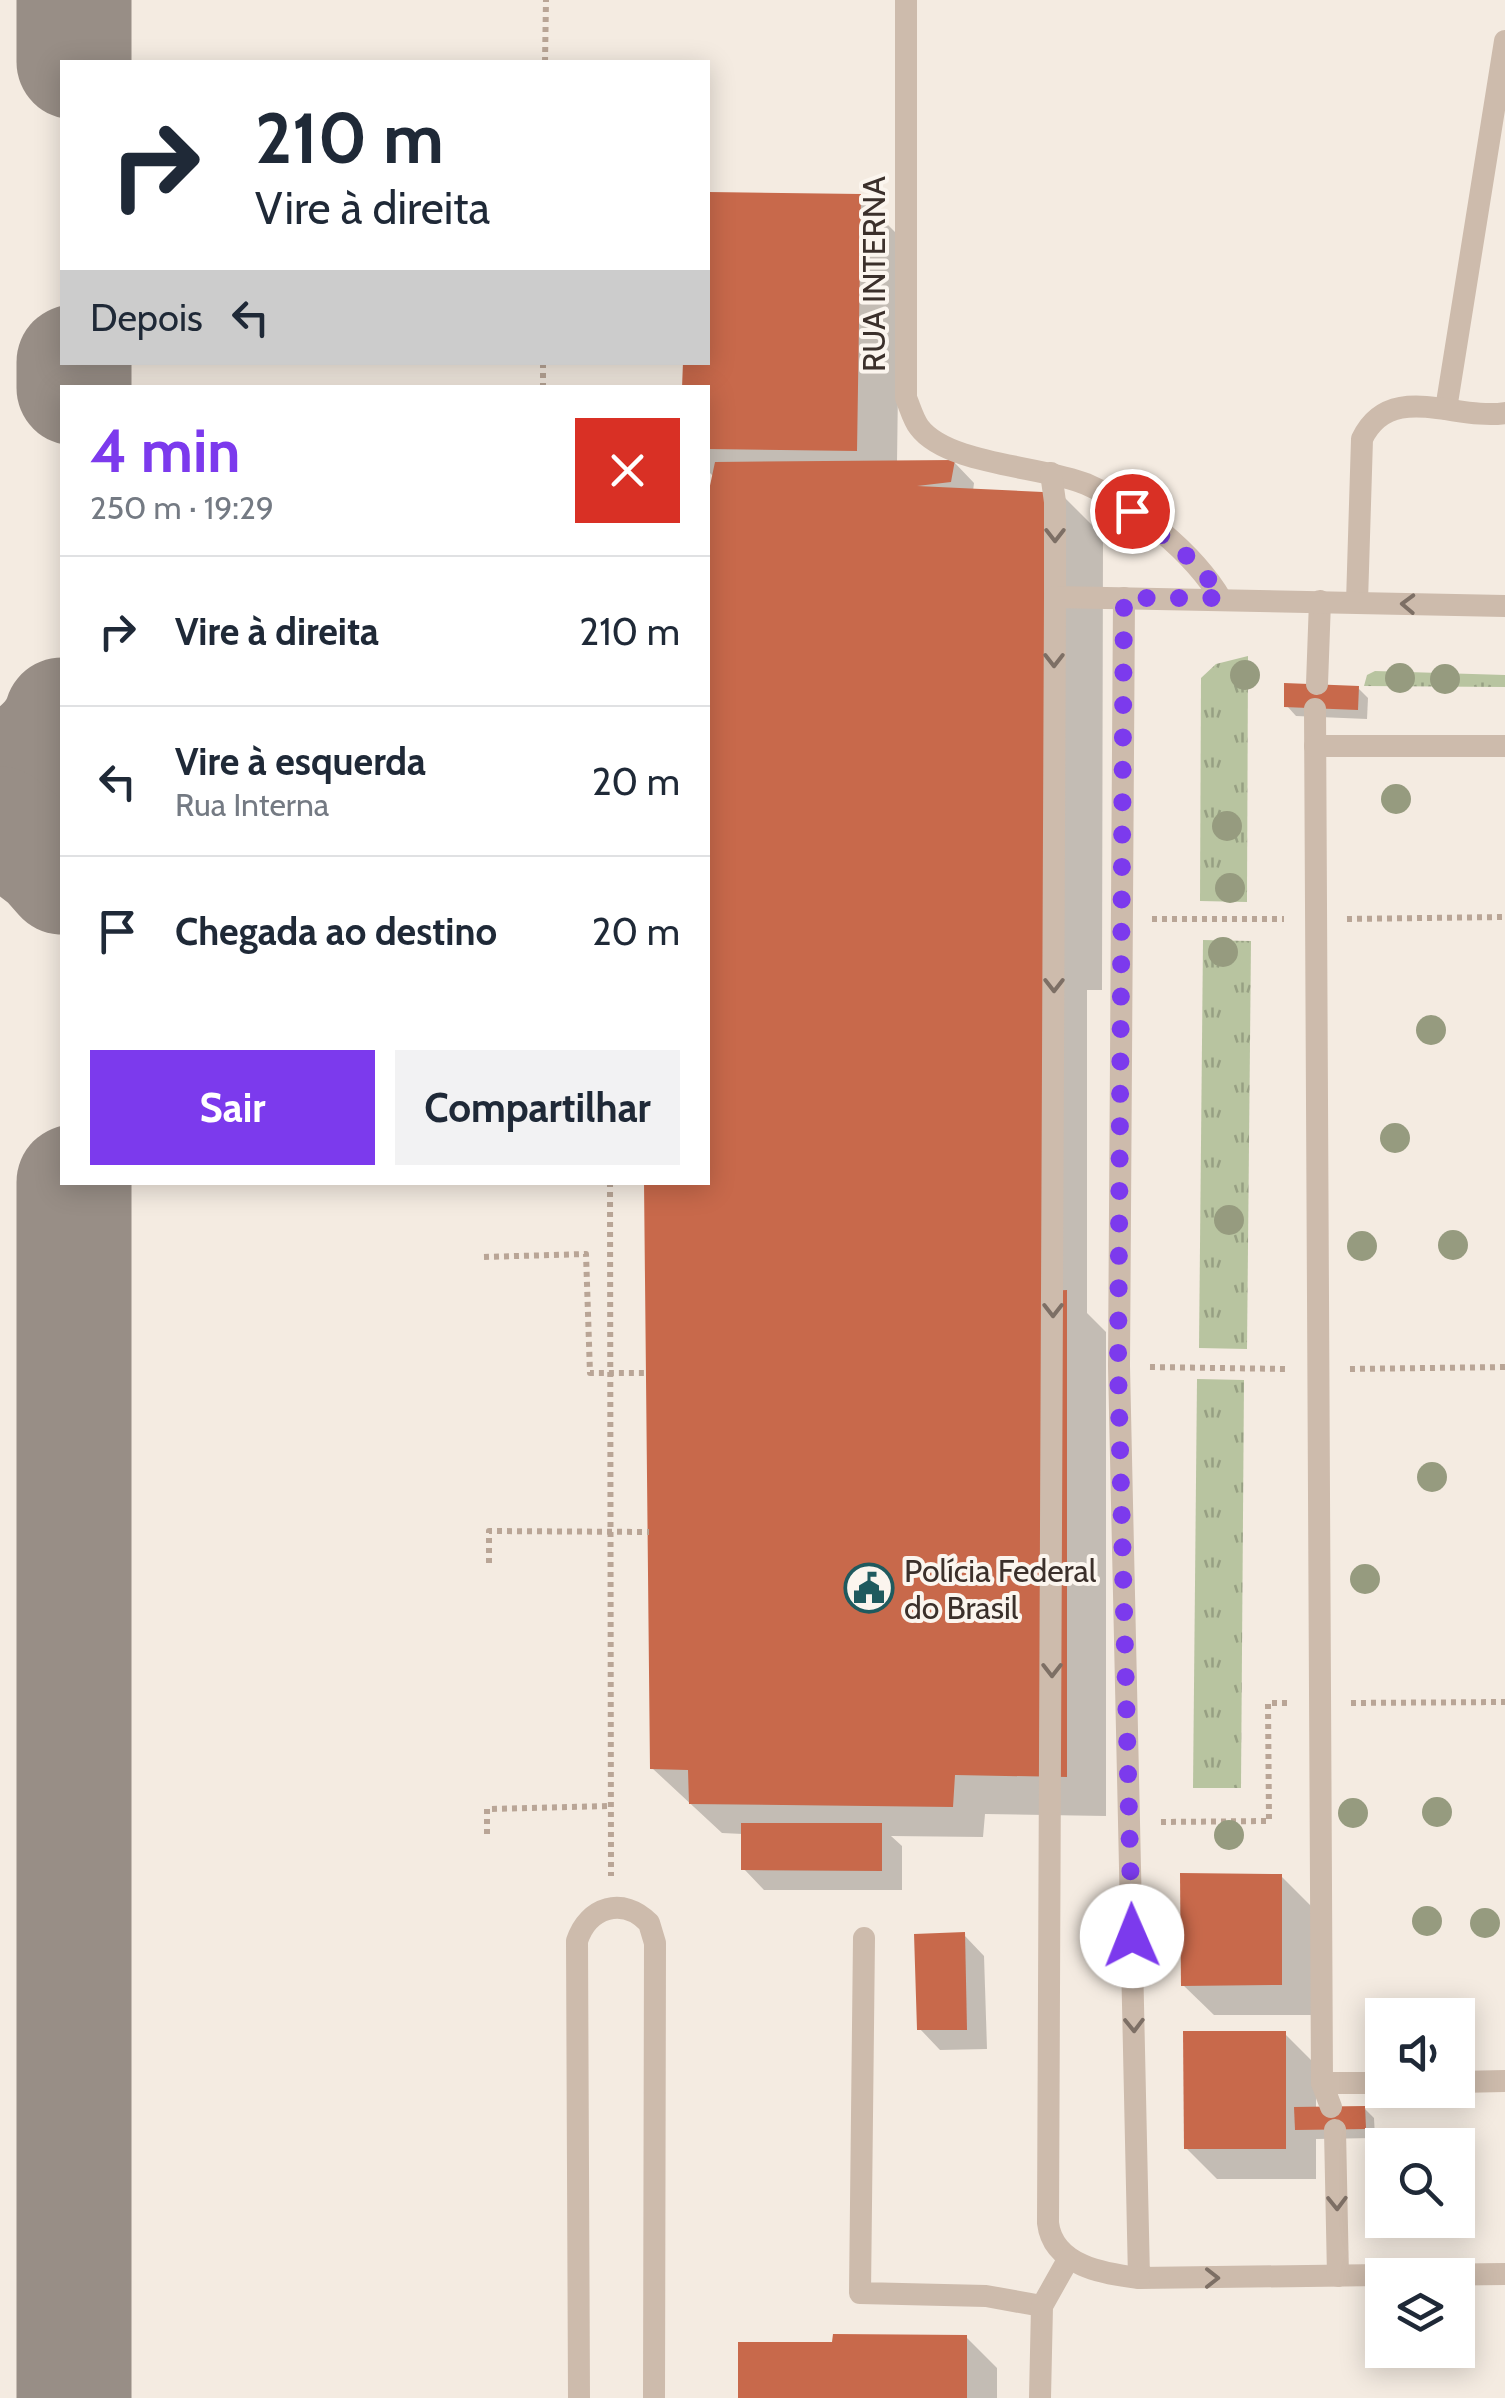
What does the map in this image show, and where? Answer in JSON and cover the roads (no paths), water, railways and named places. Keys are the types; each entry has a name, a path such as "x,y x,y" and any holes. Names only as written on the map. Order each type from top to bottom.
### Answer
{"lane":[{"name":"RUA INTERNA","path":"906,0 906,398 919,426 935,442 992,462 1084,483 1116,498 1200,567 1221,598"},
{"path":"1446,410 1505,42"},
{"path":"1357,602 1362,440 1371,421 1386,412 1412,406 1505,413"},
{"path":"1051,473 1055,502 1049,2232 1069,2258 1111,2275 1365,2275"},
{"path":"1054,596 1505,606"},
{"path":"1124,598 1118,1366 1140,2278"},
{"path":"1317,684 1320,601"},
{"path":"1315,708 1322,2084 1333,2118 1338,2276"},
{"path":"1316,746 1505,746"},
{"path":"579,2398 578,1941 588,1919 598,1912 623,1908 648,1923 655,1943 654,2398"},
{"path":"864,1938 860,2293 986,2296 1042,2306"},
{"path":"1475,2082 1505,2081"},
{"path":"1322,2084 1365,2083"},
{"path":"1040,2398 1042,2306 1069,2258"},
{"path":"1475,2274 1505,2274"}],"place":[{"name":"Polícia Federal do Brasil","path":"869,1588"}]}
